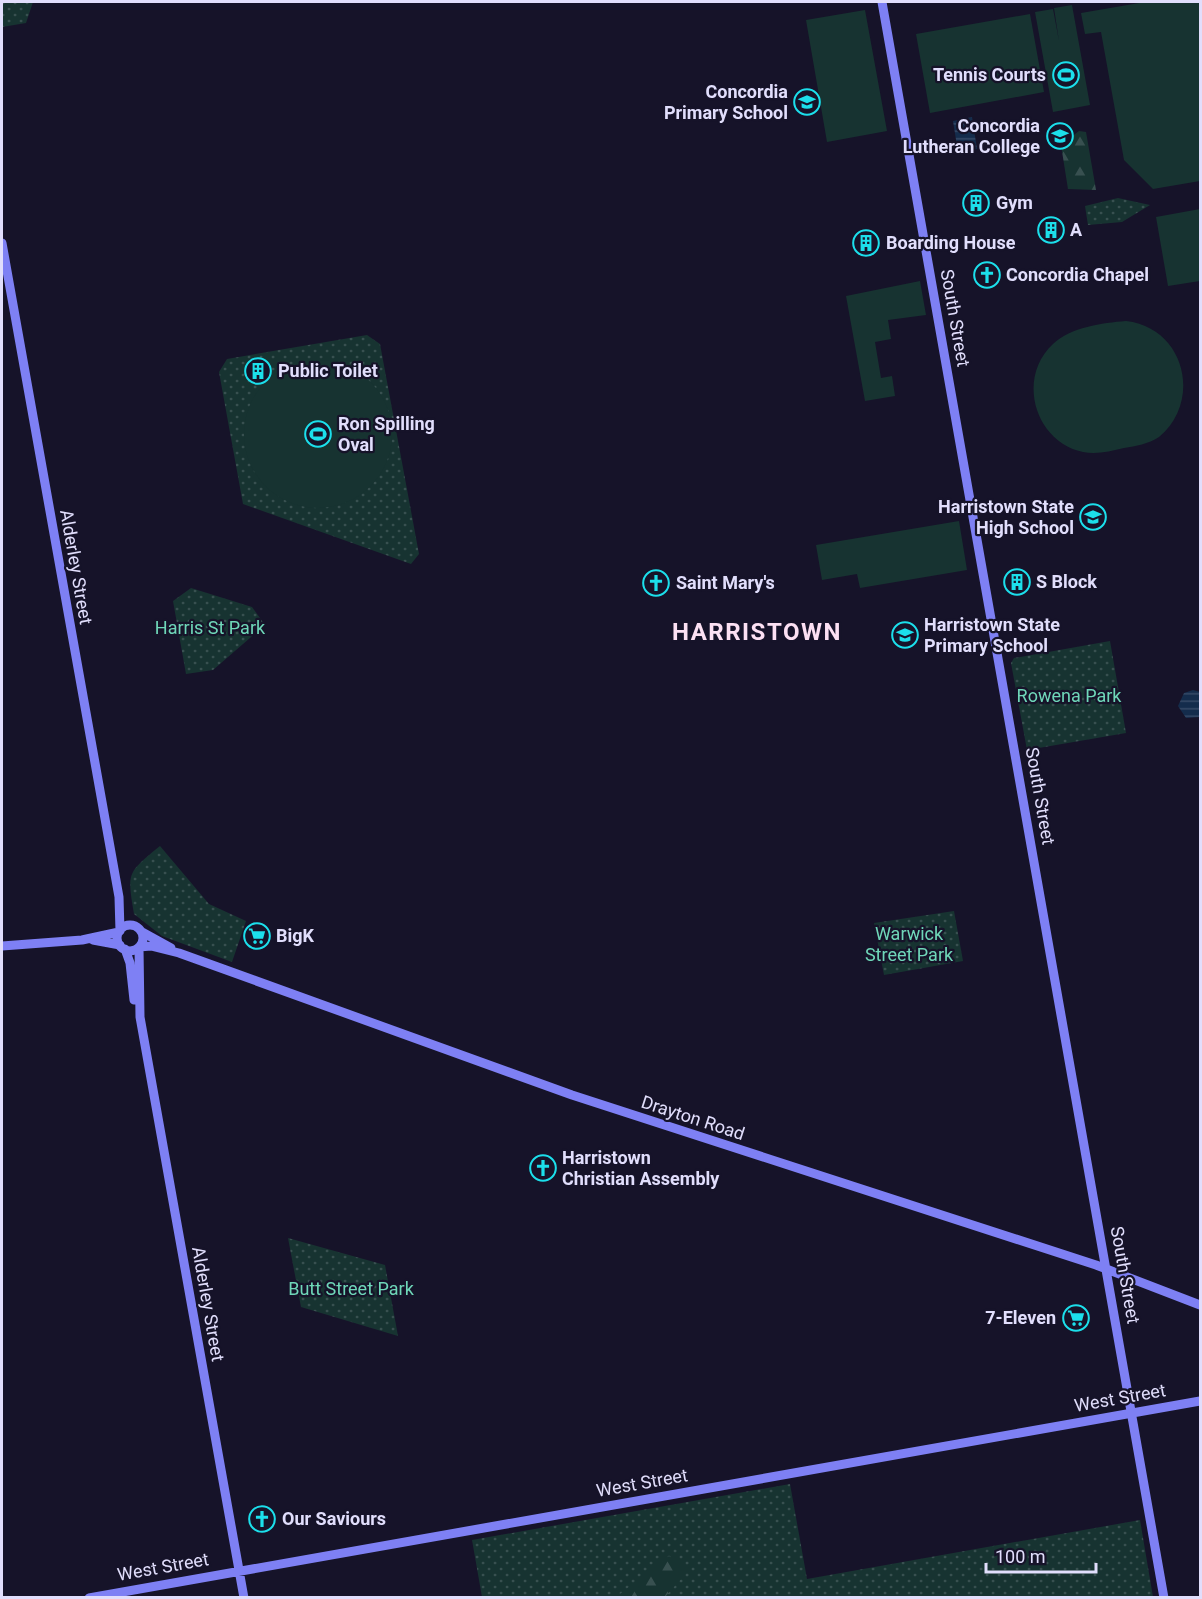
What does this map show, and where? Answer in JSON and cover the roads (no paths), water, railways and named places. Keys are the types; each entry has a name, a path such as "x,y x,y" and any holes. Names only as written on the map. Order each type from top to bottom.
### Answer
{"street":[{"name":"South Street","path":"882,2 1108,1269 1164,1598"},
{"name":"Alderley Street","path":"2,243 119,897 119,931"},
{"name":"Alderley Street","path":"119,897 127,916 139,929"},
{"path":"2,946 82,940 119,931 126,925 139,929 143,939 139,947 123,947 82,940"},
{"name":"Drayton Road","path":"139,929 179,953"},
{"path":"119,931 123,947"},
{"name":"Drayton Road","path":"139,947 151,946 179,953 582,1099 1108,1269 1200,1305"},
{"name":"Alderley Street","path":"123,947 130,963 132,994 140,1017 244,1598"},
{"name":"Alderley Street","path":"139,947 140,1017"},
{"name":"West Street","path":"89,1598 1200,1401"}],"water":[{"path":"972,117 977,149 958,152 953,121"},
{"path":"1193,690 1200,692 1200,717 1186,718 1178,706 1184,693"}],"place":[{"name":"Tennis Courts","path":"1066,75"},
{"name":"Concordia Primary School","path":"807,102"},
{"name":"Concordia Lutheran College","path":"1060,136"},
{"name":"Gym","path":"976,203"},
{"name":"A","path":"1051,230"},
{"name":"Boarding House","path":"866,243"},
{"name":"Concordia Chapel","path":"987,275"},
{"name":"Public Toilet","path":"258,371"},
{"name":"Ron Spilling Oval","path":"318,434"},
{"name":"Harristown State High School","path":"1093,517"},
{"name":"S Block","path":"1017,582"},
{"name":"Saint Mary's","path":"656,583"},
{"name":"Harristown State Primary School","path":"905,635"},
{"name":"BigK","path":"257,936"},
{"name":"Harristown Christian Assembly","path":"543,1168"},
{"name":"7-Eleven","path":"1076,1318"},
{"name":"Our Saviours","path":"262,1519"}],"district":[{"name":"HARRISTOWN","path":"757,632"}],"park label":[{"name":"Harris St Park","path":"210,628"},
{"name":"Rowena Park","path":"1069,696"},
{"name":"Warwick Street Park","path":"909,944"},
{"name":"Butt Street Park","path":"351,1289"}]}
